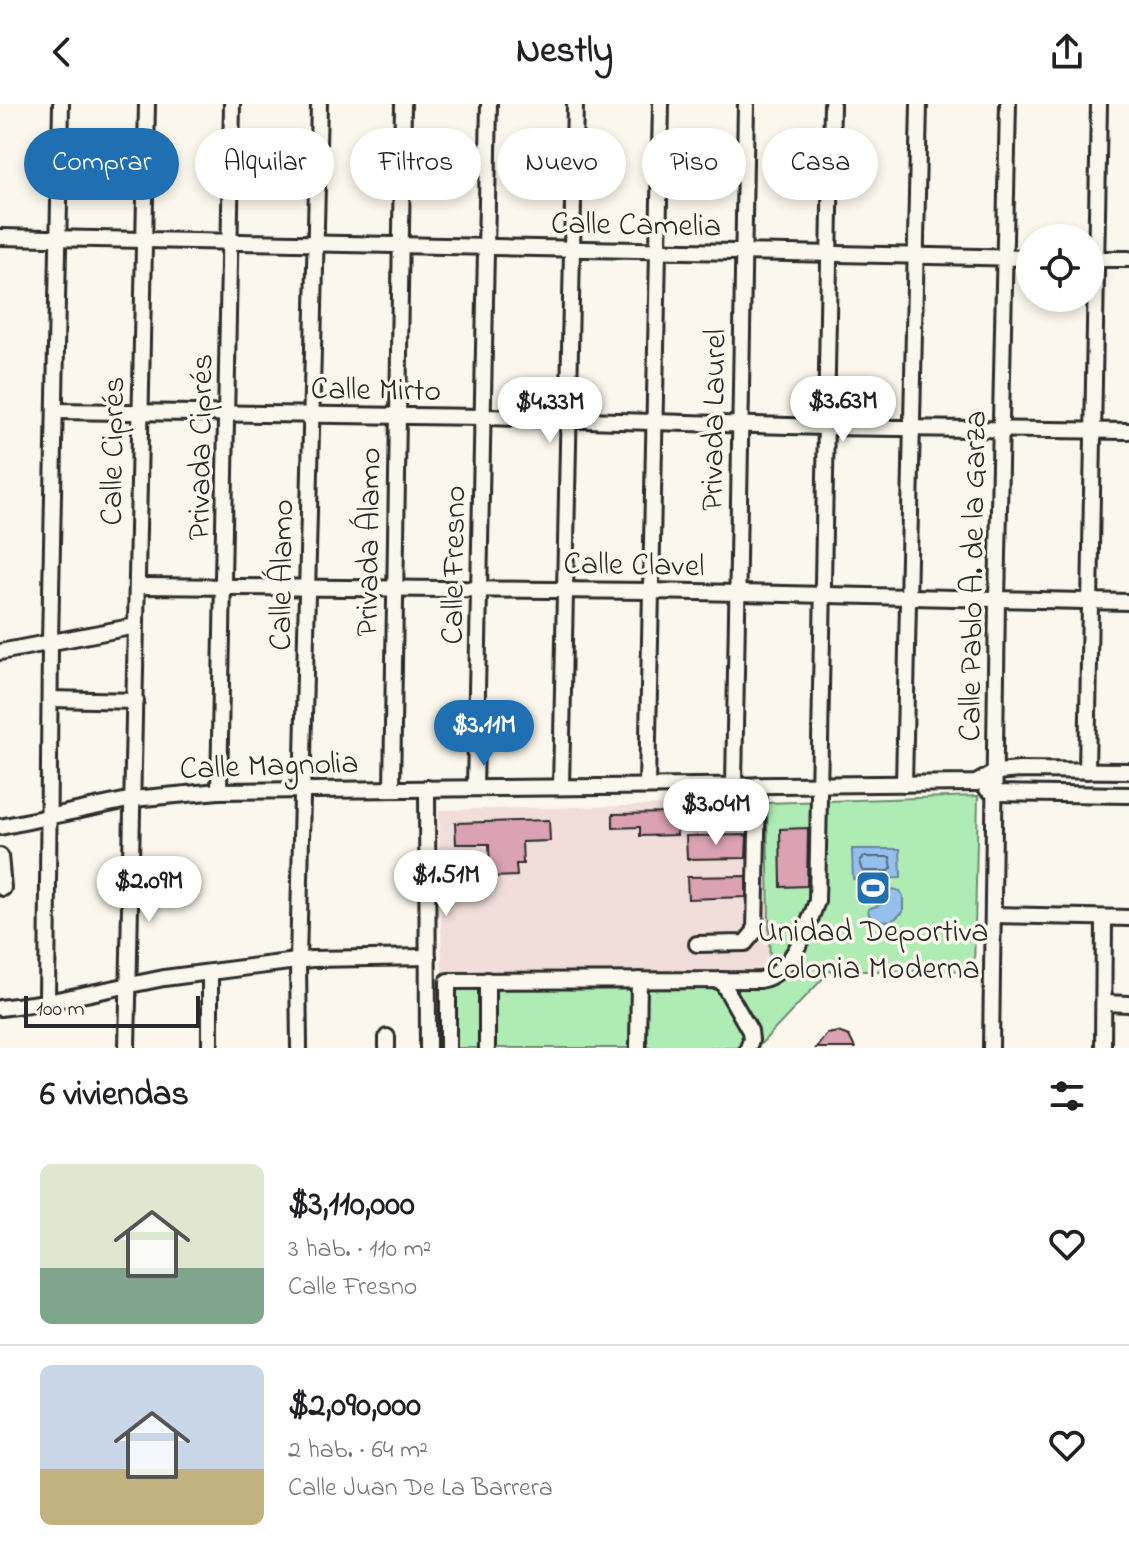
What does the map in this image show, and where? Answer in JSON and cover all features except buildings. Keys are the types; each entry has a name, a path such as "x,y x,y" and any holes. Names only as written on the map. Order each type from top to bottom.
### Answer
{"street":[{"path":"47,1002 50,642 61,104"},
{"name":"Calle Ciprés","path":"127,1048 147,104"},
{"name":"Privada Ciprés","path":"219,791 232,104"},
{"name":"Calle Álamo","path":"299,1048 298,961 319,104"},
{"name":"Privada Álamo","path":"392,788 403,104"},
{"name":"Calle Fresno","path":"475,788 489,104"},
{"path":"561,787 575,104"},
{"path":"647,786 661,104"},
{"name":"Privada Laurel","path":"734,785 746,104"},
{"path":"448,1048 448,981 772,978 783,967 807,929 817,901 832,104"},
{"path":"904,784 919,104"},
{"name":"Calle Pablo A. de la Garza","path":"991,1048 1008,104"},
{"path":"1095,224 1099,104"},
{"name":"Calle Camelia","path":"0,237 1016,258"},
{"path":"1104,259 1129,259"},
{"path":"1087,771 1094,312"},
{"name":"Calle Mirto","path":"55,411 1129,431"},
{"name":"Calle Clavel","path":"137,586 650,591 1129,602"},
{"path":"0,652 136,626"},
{"path":"50,699 136,701"},
{"name":"Calle Magnolia","path":"0,827 133,799 219,791 976,783 996,772 1129,771"},
{"name":"Calle Magnolia","path":"976,783 995,793 1129,795"},
{"path":"697,944 745,943 755,931 758,785"},
{"path":"427,788 428,1048"},
{"path":"0,856 3,888"},
{"path":"993,915 1129,918"},
{"path":"1103,1048 1104,918"},
{"path":"0,1008 47,1002 164,978 330,957 428,957"},
{"path":"210,973 210,1048"},
{"path":"487,980 487,1048"},
{"path":"638,1048 639,980"},
{"path":"721,980 750,1031 748,1048"},
{"path":"1104,1003 1129,1004"}],"shaded area":[{"path":"767,803 770,977 442,977 439,810"}],"green space":[{"name":"Unidad Deportiva Colonia Moderna","path":"978,796 974,971 830,971 757,1048 443,1048 442,977 770,976 767,803"}],"water":[{"path":"852,849 900,849 901,878 853,879"},
{"path":"893,889 903,896 903,912 892,921 870,920 868,909 883,904 886,894"}],"place":[{"name":"Unidad Deportiva Colonia Moderna","path":"873,888"}]}
